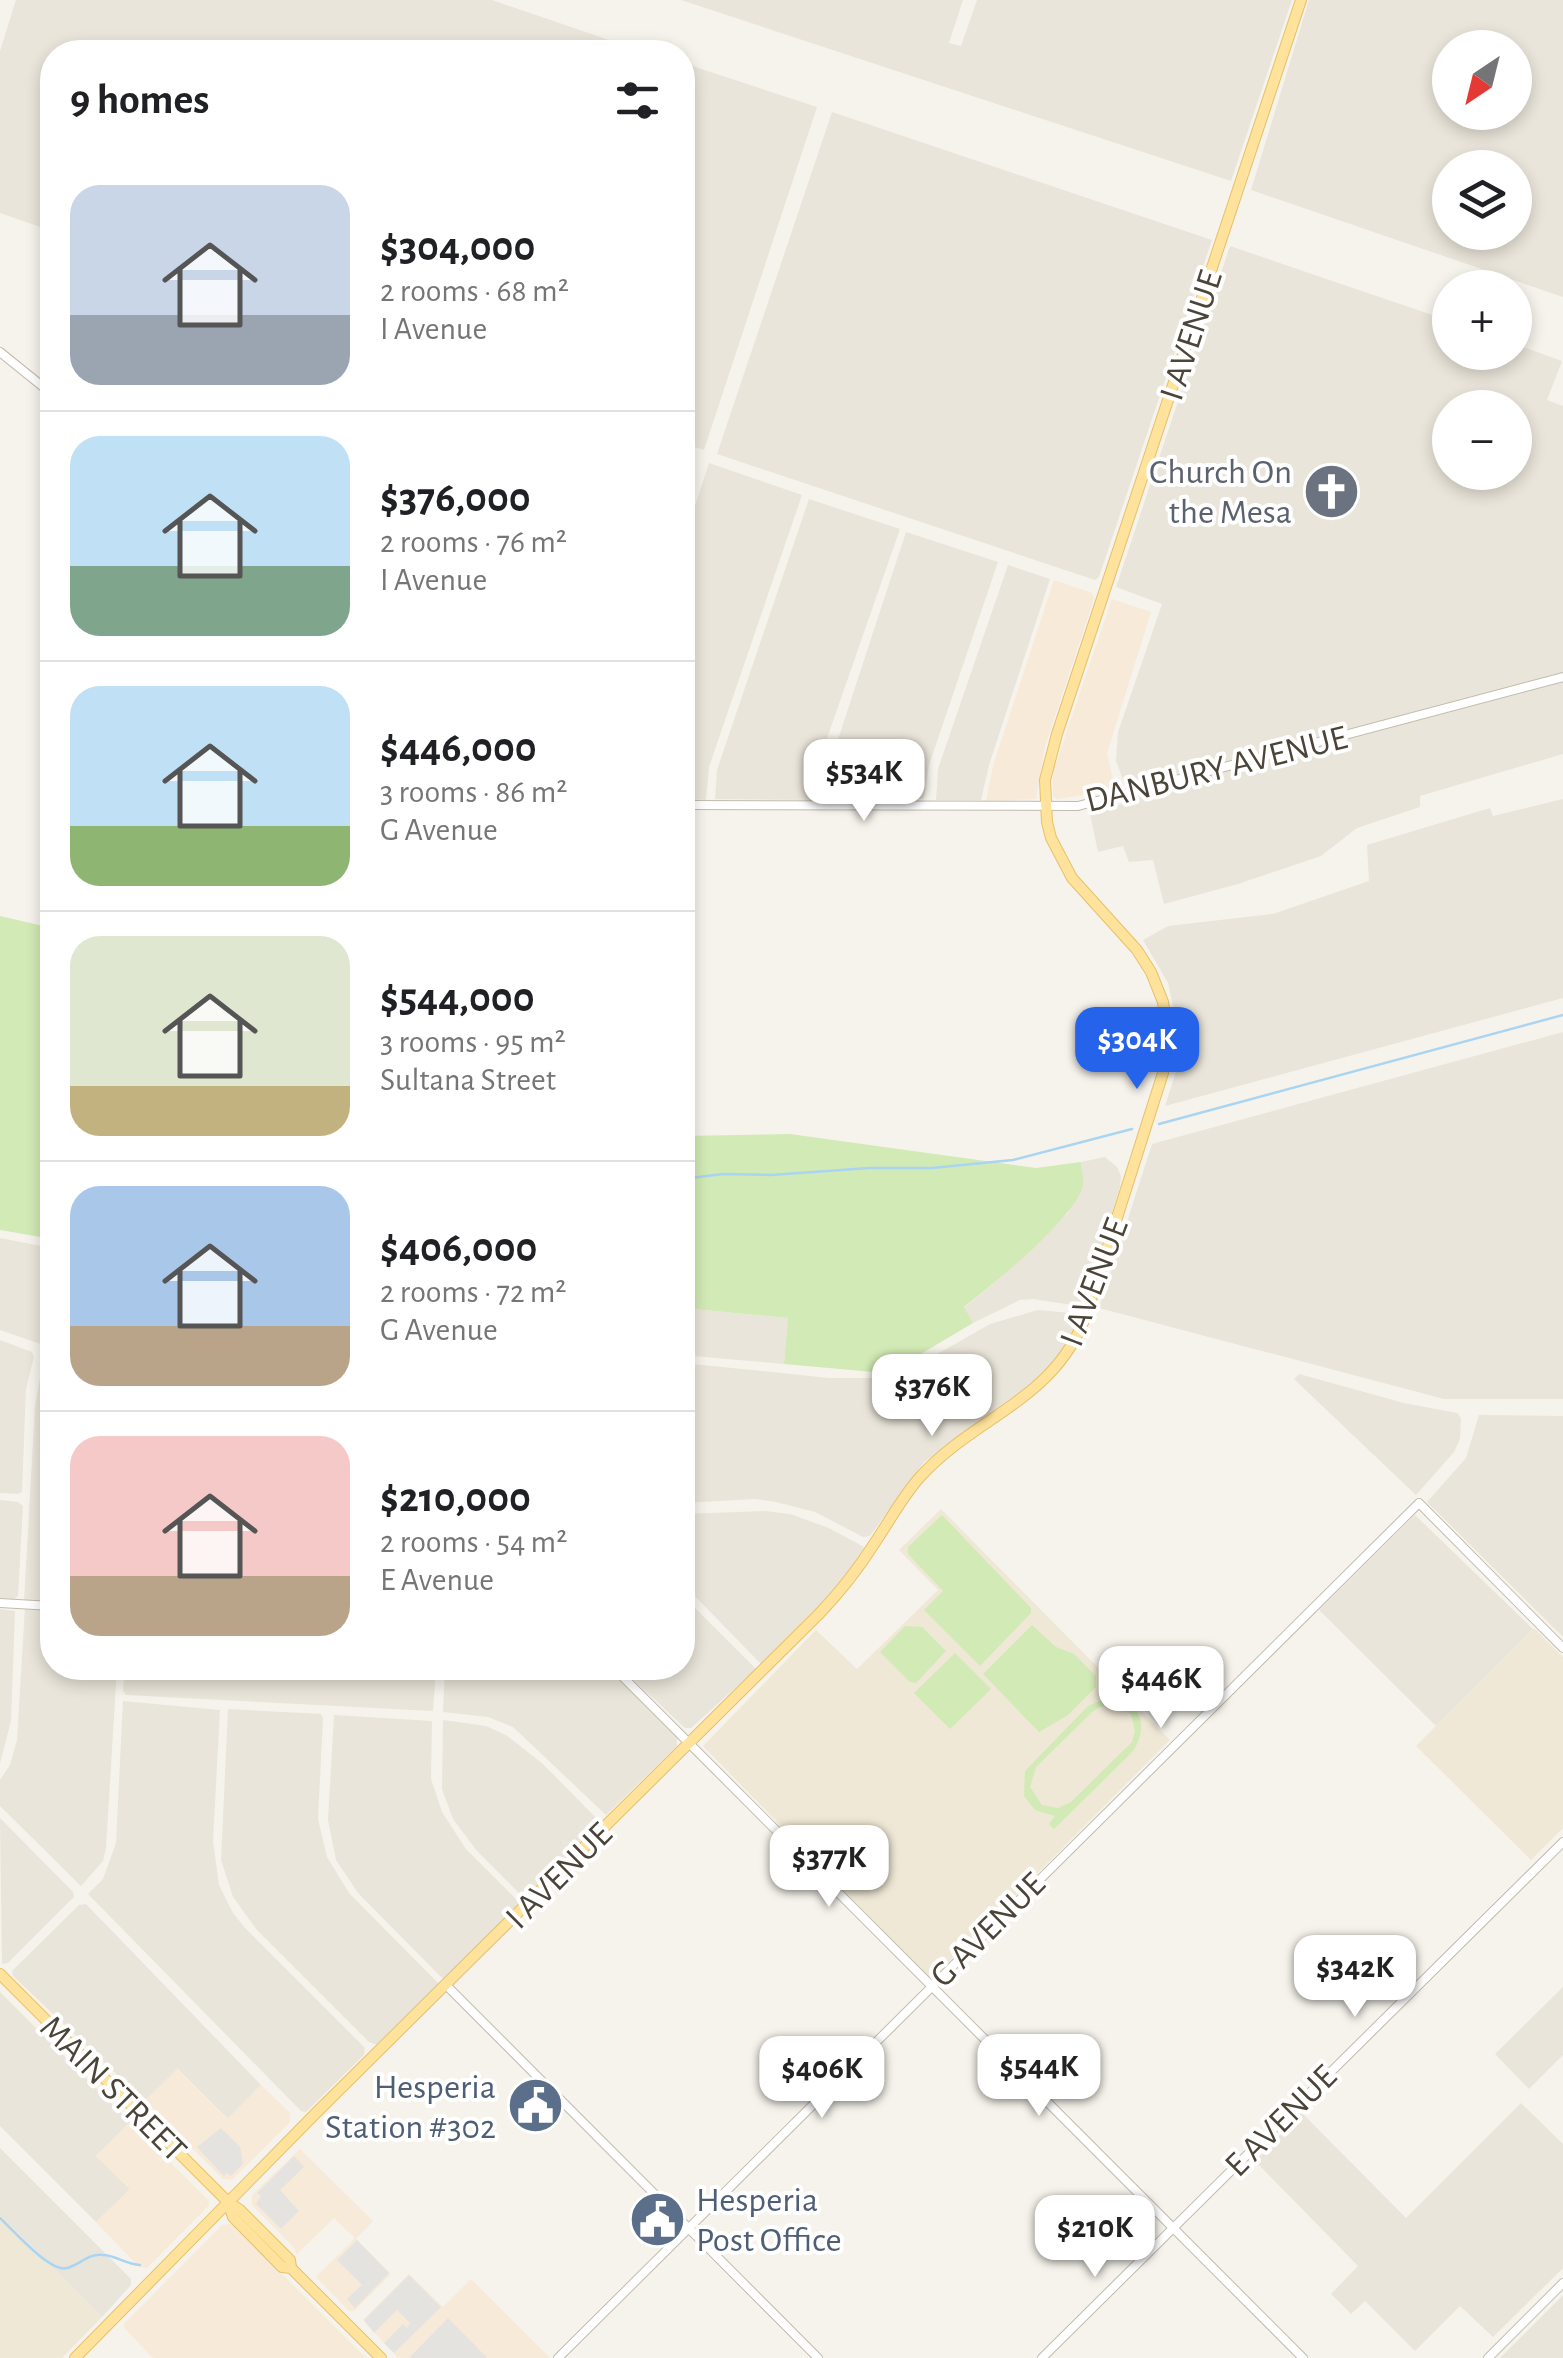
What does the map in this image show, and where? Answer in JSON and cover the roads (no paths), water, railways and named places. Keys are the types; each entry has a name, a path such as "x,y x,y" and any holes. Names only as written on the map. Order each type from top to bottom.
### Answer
{"main road":[{"name":"I AVENUE","path":"75,2358 845,1586 926,1471 1044,1382 1062,1362 1084,1323 1164,1072 1167,1029 1163,1002 1152,972 1072,878 1051,838 1045,780 1301,0"},
{"name":"MAIN STREET","path":"0,1974 228,2202 232,2217 282,2266 291,2268 381,2358"}],"street":[{"path":"0,352 40,384"},
{"name":"DANBURY AVENUE","path":"695,805 1078,806 1563,676"},
{"name":"G AVENUE","path":"558,2358 1419,1503 1563,1648"},
{"path":"0,1603 40,1605"},
{"path":"626,1680 1303,2358"},
{"name":"E AVENUE","path":"1042,2358 1563,1842"},
{"path":"446,1986 818,2358"},
{"path":"1488,2358 1563,2283"}],"waterway":[{"path":"1159,1124 1563,1015"},
{"path":"695,1177 932,1168 1013,1160 1132,1129"},
{"path":"0,2218 42,2258 60,2268 98,2255 140,2265"}],"place":[{"name":"Church On the Mesa","path":"1331,491"},
{"name":"Hesperia Station #302","path":"535,2106"},
{"name":"Hesperia Post Office","path":"657,2219"}]}
